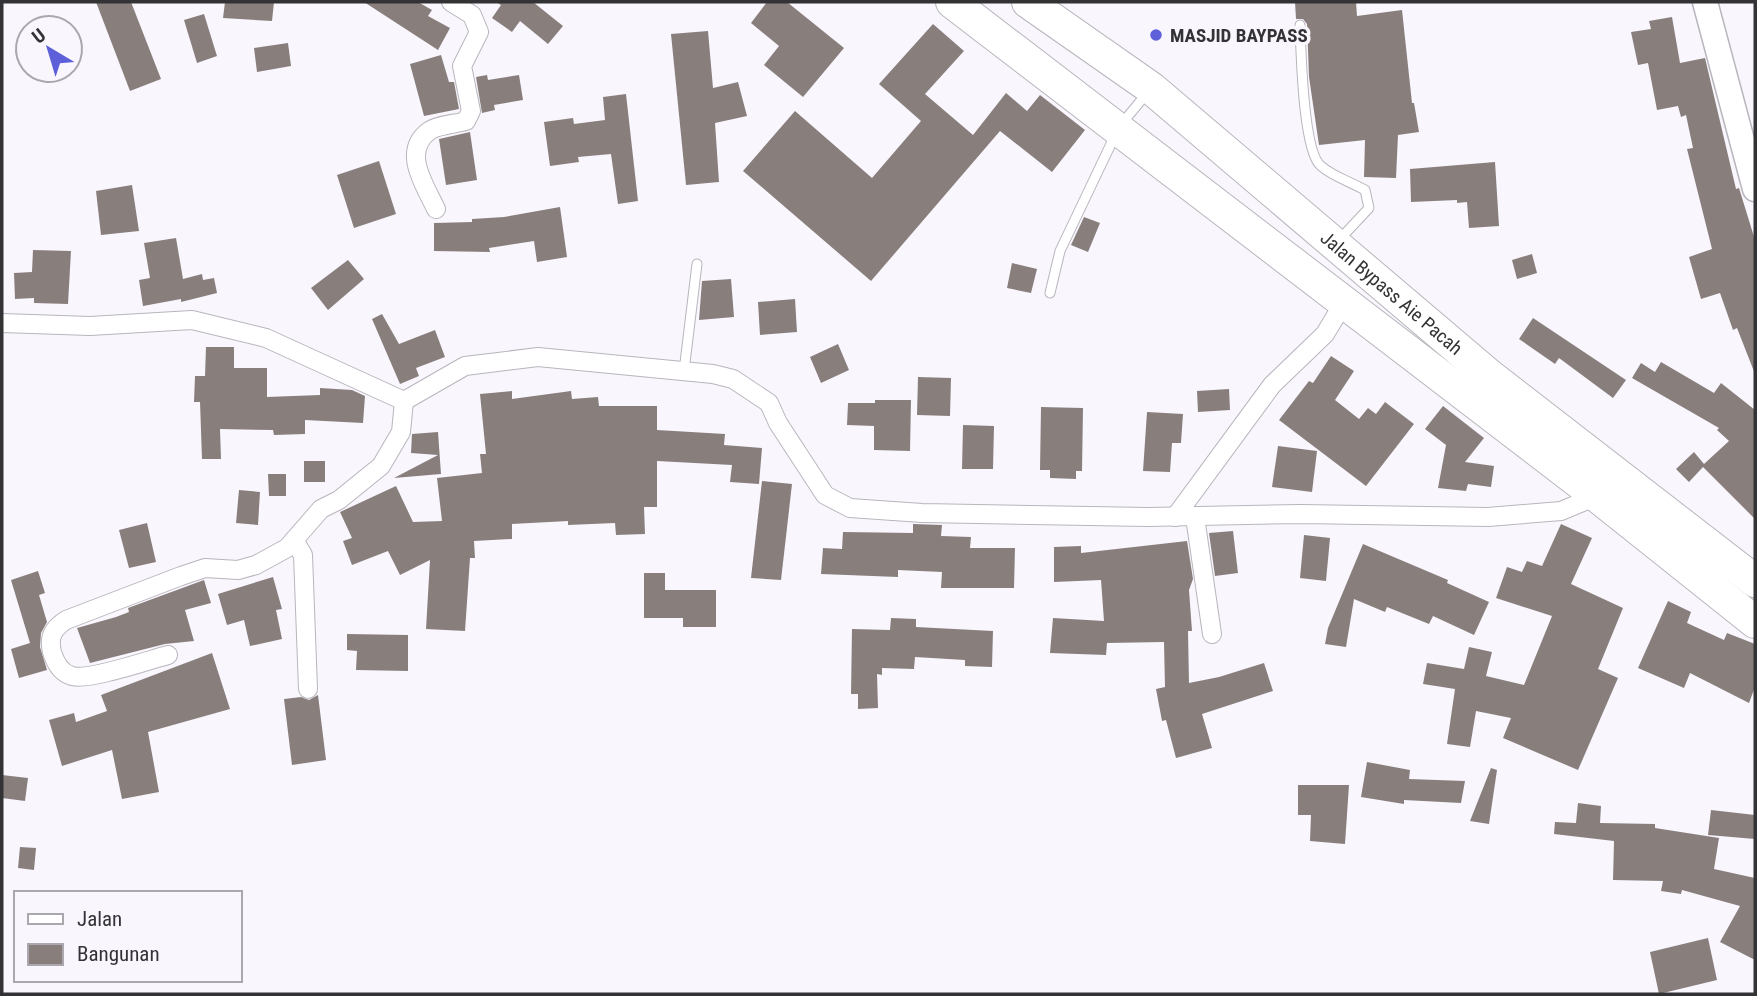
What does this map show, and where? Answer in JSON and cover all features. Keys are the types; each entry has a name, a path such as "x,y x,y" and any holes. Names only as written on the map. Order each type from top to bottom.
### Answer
{"highway":[{"path":"952,2 1119,127 1343,304 1597,496 1755,622"},
{"name":"Jalan Bypass Aie Pacah","path":"1029,2 1151,88 1490,376 1755,581"}],"street":[{"path":"436,209 414,160 418,145 430,130 466,121 471,111 462,66 479,32 472,15 451,2"},
{"path":"1705,2 1755,189"},
{"path":"1175,517 1272,384 1325,334 1343,304"},
{"path":"2,323 90,326 192,320 266,338 404,401"},
{"path":"404,401 465,366 538,357 588,360 733,379 769,403 778,423 825,495 850,508 922,513 1175,517 1524,515 1561,511 1597,496"},
{"path":"168,655 78,678 62,671 55,660 51,635 55,628 66,620 181,576 205,568 238,570 256,565 287,548 321,509 339,500 381,466 401,432 404,401"},
{"path":"1195,517 1212,634"},
{"path":"294,540 303,555 308,689"}],"lane":[{"path":"1300,25 1303,96 1313,153 1320,166 1364,190 1369,208 1335,247"},
{"path":"1050,293 1060,251 1119,127 1151,88"},
{"path":"684,373 697,264"}],"building":[{"path":"96,2 131,2 161,79 130,91"},
{"path":"225,2 274,2 272,21 223,18"},
{"path":"364,2 418,2 432,10 428,16 450,28 438,50"},
{"path":"496,2 533,2 563,26 548,44 520,21 512,32 492,18 501,5"},
{"path":"767,2 787,2 844,48 803,97 764,65 779,46 751,23"},
{"path":"1295,2 1356,2 1357,16 1402,10 1412,103 1419,132 1398,135 1396,178 1364,177 1365,140 1319,145 1309,77 1307,24 1303,19 1296,19"},
{"path":"204,14 217,56 197,63 184,20"},
{"path":"1672,17 1680,63 1705,58 1736,189 1739,188 1755,240 1755,374 1737,328 1733,330 1720,293 1701,299 1689,257 1712,249 1687,149 1693,148 1686,115 1681,117 1678,106 1657,110 1648,63 1638,65 1631,32 1651,29 1649,21"},
{"path":"933,24 964,51 925,94 973,135 1006,93 1027,111 1040,95 1085,130 1052,172 1000,131 871,281 743,171 795,111 872,178 921,121 879,84"},
{"path":"708,31 713,88 738,82 747,116 715,123 719,182 686,185 671,34"},
{"path":"288,43 291,66 257,72 254,48"},
{"path":"441,55 449,82 454,82 459,109 424,116 410,64"},
{"path":"487,75 488,80 519,75 523,100 494,105 495,110 482,113 476,77"},
{"path":"626,94 638,201 618,204 611,154 578,157 579,162 550,166 544,122 573,118 574,124 605,120 603,97"},
{"path":"470,132 477,180 446,185 439,139"},
{"path":"379,161 396,214 354,228 337,175"},
{"path":"1495,162 1499,226 1469,228 1467,202 1411,202 1410,169"},
{"path":"132,185 139,231 101,235 96,191"},
{"path":"560,207 567,257 537,262 534,241 489,248 490,252 434,251 434,223 472,222 472,219 504,217"},
{"path":"1084,217 1100,223 1088,252 1071,245"},
{"path":"176,238 183,279 202,274 203,280 214,278 217,293 181,302 181,299 143,306 139,280 150,278 144,243"},
{"path":"33,250 71,251 68,304 34,303 34,298 15,299 14,273 32,272"},
{"path":"1532,254 1537,273 1517,279 1512,260"},
{"path":"348,260 364,279 328,310 311,288"},
{"path":"1012,263 1037,269 1031,293 1007,288"},
{"path":"731,279 734,317 699,320 702,281"},
{"path":"795,299 797,332 760,335 758,302"},
{"path":"382,314 399,344 435,330 445,357 416,368 419,376 400,384 372,319"},
{"path":"1533,318 1626,380 1613,398 1559,358 1555,364 1519,339"},
{"path":"838,344 849,370 821,383 810,357"},
{"path":"206,347 234,347 234,368 267,368 267,397 320,395 320,388 352,390 365,396 363,423 305,420 305,434 274,435 273,430 220,429 221,459 202,459 200,402 194,402 195,376 205,376"},
{"path":"1331,356 1354,371 1335,400 1359,419 1368,408 1376,414 1385,402 1414,424 1366,486 1279,420 1309,381 1313,383"},
{"path":"1661,362 1714,393 1721,383 1755,410 1755,519 1703,467 1689,482 1676,469 1694,452 1704,464 1729,441 1717,430 1719,428 1632,378 1641,363 1655,372"},
{"path":"918,377 951,378 950,416 917,415"},
{"path":"1229,389 1230,410 1198,412 1197,391"},
{"path":"512,391 512,399 571,391 572,399 598,397 599,406 657,406 657,430 725,434 724,445 762,448 759,484 730,482 732,465 657,461 657,507 644,507 645,534 616,535 615,523 568,525 568,521 512,524 512,539 474,541 475,558 470,558 465,631 426,629 430,560 400,575 388,551 352,565 343,541 352,538 340,512 396,486 413,522 442,521 437,478 482,473 480,454 486,454 480,394"},
{"path":"875,400 911,400 910,451 874,450 874,426 847,425 848,403 875,403"},
{"path":"1443,406 1484,438 1465,462 1494,466 1491,487 1468,484 1466,491 1438,488 1446,445 1425,429"},
{"path":"1041,407 1083,408 1082,471 1076,471 1076,479 1050,478 1050,470 1040,470"},
{"path":"1147,412 1183,414 1181,443 1172,443 1170,472 1143,471"},
{"path":"963,425 994,426 993,469 962,469"},
{"path":"438,432 441,474 394,478 438,455 411,453 412,434"},
{"path":"1278,446 1317,451 1312,492 1272,487"},
{"path":"304,461 325,461 325,482 304,482"},
{"path":"268,474 286,474 286,496 269,496"},
{"path":"762,481 792,484 781,580 751,578"},
{"path":"239,490 260,492 258,525 236,523"},
{"path":"147,523 156,562 129,568 119,530"},
{"path":"913,524 942,525 941,536 971,537 970,548 1015,548 1014,588 941,588 942,572 898,570 898,577 821,574 823,548 842,549 843,532 913,533"},
{"path":"1561,524 1592,538 1571,584 1623,608 1598,669 1618,678 1578,770 1503,738 1511,718 1476,711 1470,747 1447,744 1455,689 1423,684 1427,663 1464,669 1469,647 1492,652 1486,676 1524,685 1552,616 1496,598 1507,567 1522,572 1527,561 1542,566"},
{"path":"1233,531 1238,573 1215,576 1209,533"},
{"path":"1304,535 1330,538 1326,581 1300,578"},
{"path":"1187,541 1193,579 1189,590 1192,631 1188,631 1189,683 1264,663 1273,691 1202,714 1212,748 1176,758 1166,720 1162,721 1156,689 1165,687 1164,642 1107,643 1106,655 1050,653 1053,618 1104,621 1101,580 1054,582 1054,547 1081,546 1081,553"},
{"path":"1363,544 1448,580 1447,583 1489,602 1474,635 1433,616 1429,624 1387,607 1385,612 1354,599 1346,647 1325,644 1328,628"},
{"path":"38,571 45,593 39,595 47,622 41,633 40,647 47,670 19,678 11,649 30,643 11,580"},
{"path":"644,573 665,573 665,590 716,590 716,627 683,627 683,618 644,618"},
{"path":"273,577 282,609 276,610 282,639 250,646 244,620 227,625 218,594"},
{"path":"204,580 211,603 185,610 194,641 165,644 90,663 77,628 116,617 129,612 128,608"},
{"path":"1668,601 1691,612 1687,623 1724,640 1727,633 1755,644 1755,687 1749,703 1690,673 1684,688 1638,668"},
{"path":"891,618 916,619 916,627 993,631 992,667 965,666 965,660 915,657 914,669 882,668 882,675 877,674 878,708 858,709 858,694 851,694 852,629 890,630"},
{"path":"347,634 408,635 408,671 356,670 357,651 347,650"},
{"path":"212,653 230,709 148,732 159,792 122,799 112,750 62,766 49,720 74,713 76,722 107,711 101,695"},
{"path":"318,695 326,760 292,765 284,699 301,697 309,700"},
{"path":"1367,762 1410,770 1409,779 1465,781 1461,803 1404,800 1404,804 1361,797"},
{"path":"1491,768 1497,770 1489,824 1470,821"},
{"path":"2,775 28,778 25,801 2,798"},
{"path":"1298,785 1349,785 1345,844 1310,841 1311,815 1298,815"},
{"path":"1578,803 1601,806 1600,823 1655,824 1655,828 1719,838 1714,869 1755,878 1755,960 1720,942 1740,906 1682,890 1681,894 1661,891 1663,881 1613,880 1614,841 1554,834 1555,822 1576,823"},
{"path":"1711,810 1755,815 1755,839 1708,835"},
{"path":"20,847 36,848 34,870 18,868"},
{"path":"1708,938 1717,980 1659,994 1650,952"}],"place":[{"name":"MASJID BAYPASS","path":"1156,35"}]}
